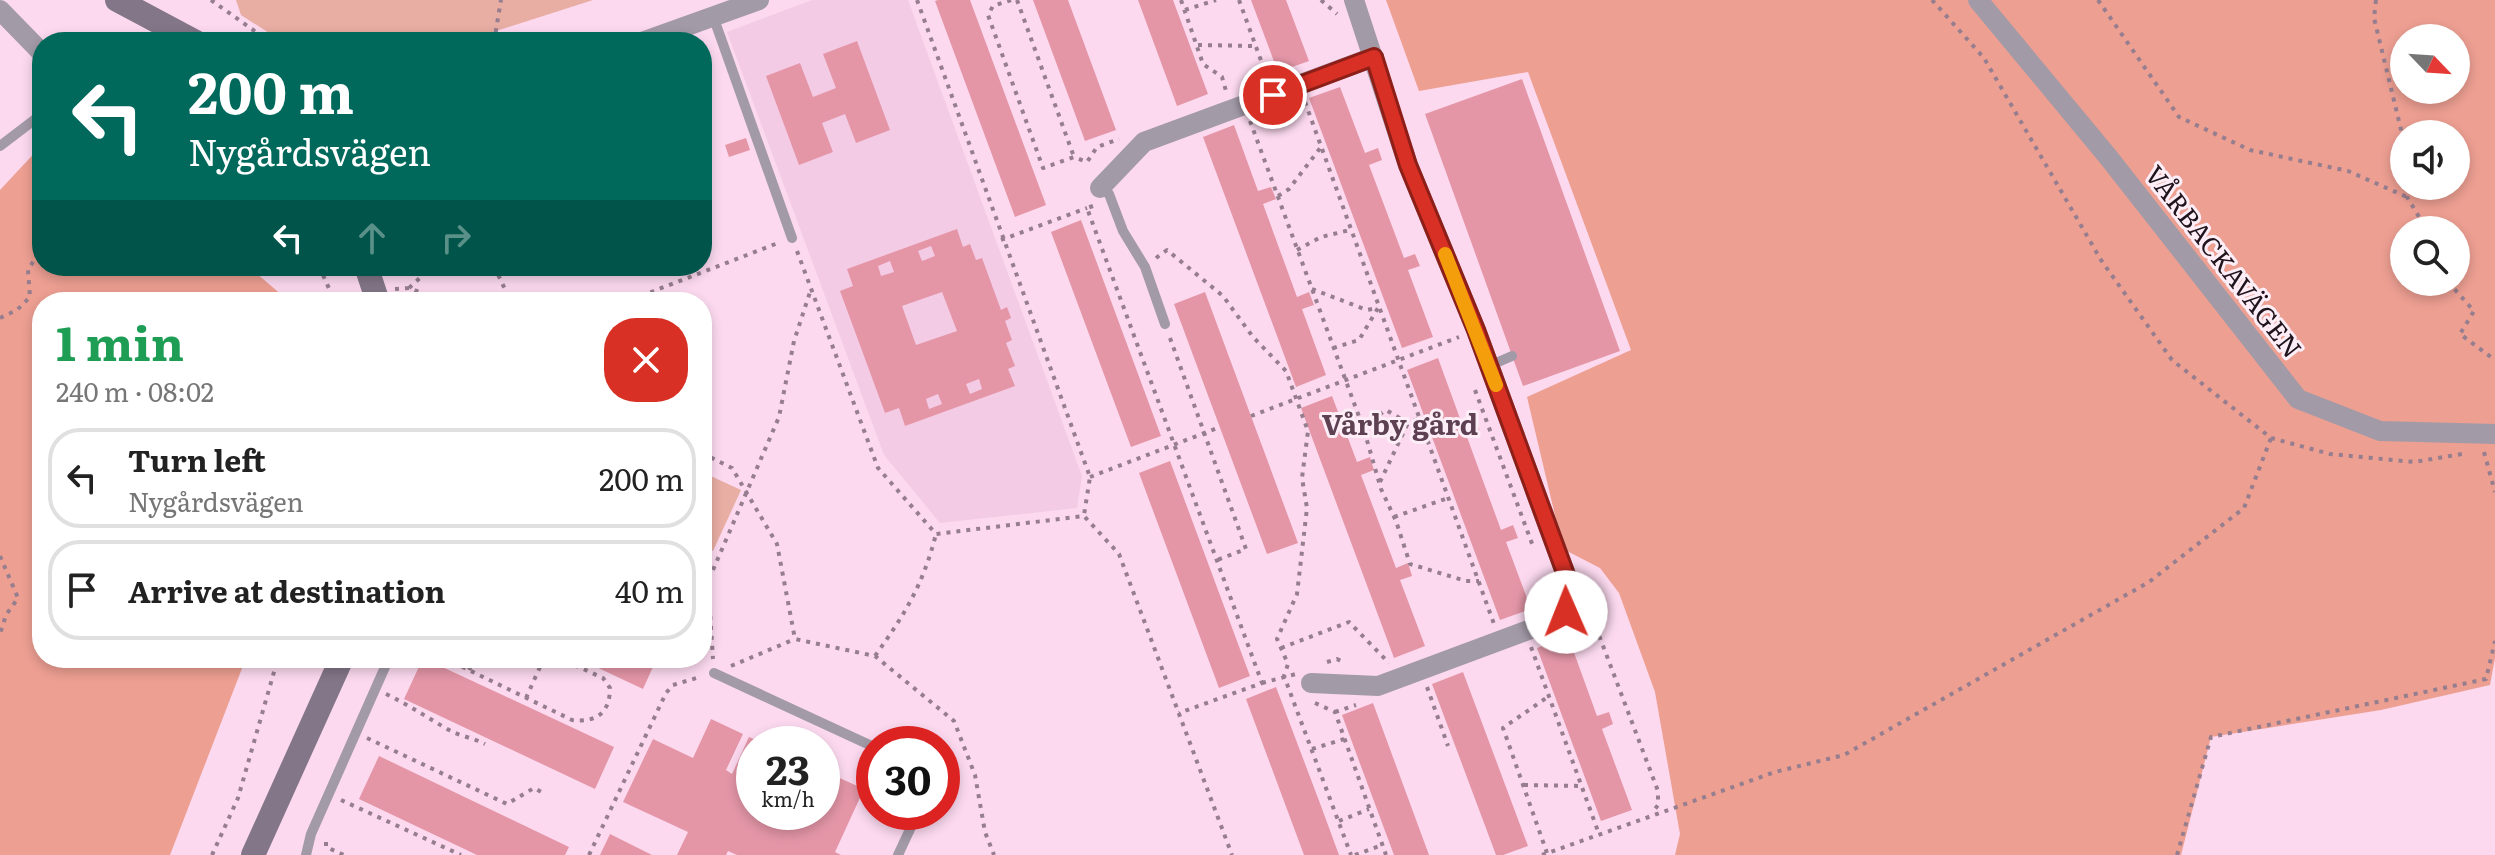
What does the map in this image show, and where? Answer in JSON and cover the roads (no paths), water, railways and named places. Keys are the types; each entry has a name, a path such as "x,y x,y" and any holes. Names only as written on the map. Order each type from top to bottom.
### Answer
{"street":[{"path":"117,0 177,32"},
{"path":"669,32 759,0"},
{"path":"1311,683 1378,686 1550,622 1566,612 1573,594 1489,366 1467,334 1354,0"},
{"name":"VÅRBACKAVÄGEN","path":"1978,0 2109,158 2298,399 2380,431 2495,434"},
{"path":"0,10 32,43"},
{"path":"1100,188 1144,142 1374,57"},
{"path":"253,855 337,668"}],"lane":[{"path":"713,16 792,238"},
{"path":"0,146 32,122"},
{"path":"1100,188 1109,194 1123,231 1145,267 1165,324"},
{"path":"1489,366 1512,356"},
{"path":"306,855 311,834 385,668"},
{"path":"714,673 856,739"},
{"path":"898,855 910,830"}],"district":[{"name":"Vårby gård","path":"1400,425"}]}
